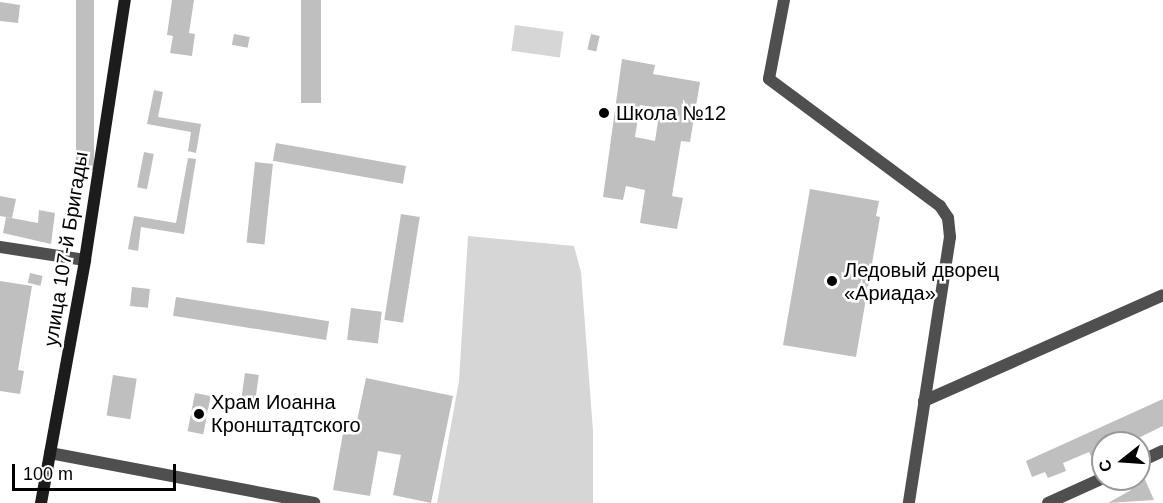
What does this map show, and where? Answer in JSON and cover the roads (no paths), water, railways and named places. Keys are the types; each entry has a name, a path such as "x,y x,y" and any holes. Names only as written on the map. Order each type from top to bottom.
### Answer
{"main road":[{"name":"улица 107-й Бригады","path":"41,503 85,260 125,0"}],"street":[{"path":"784,0 770,79 940,206 948,218 950,237 909,503"},
{"path":"0,247 85,260"},
{"path":"924,401 1163,295"},
{"path":"50,453 314,503"},
{"path":"1048,503 1091,483"}],"place":[{"name":"Школа №12","path":"604,113"},
{"name":"Ледовый дворец «Ариада»","path":"832,281"},
{"name":"Храм Иоанна Кронштадтского","path":"199,414"}]}
